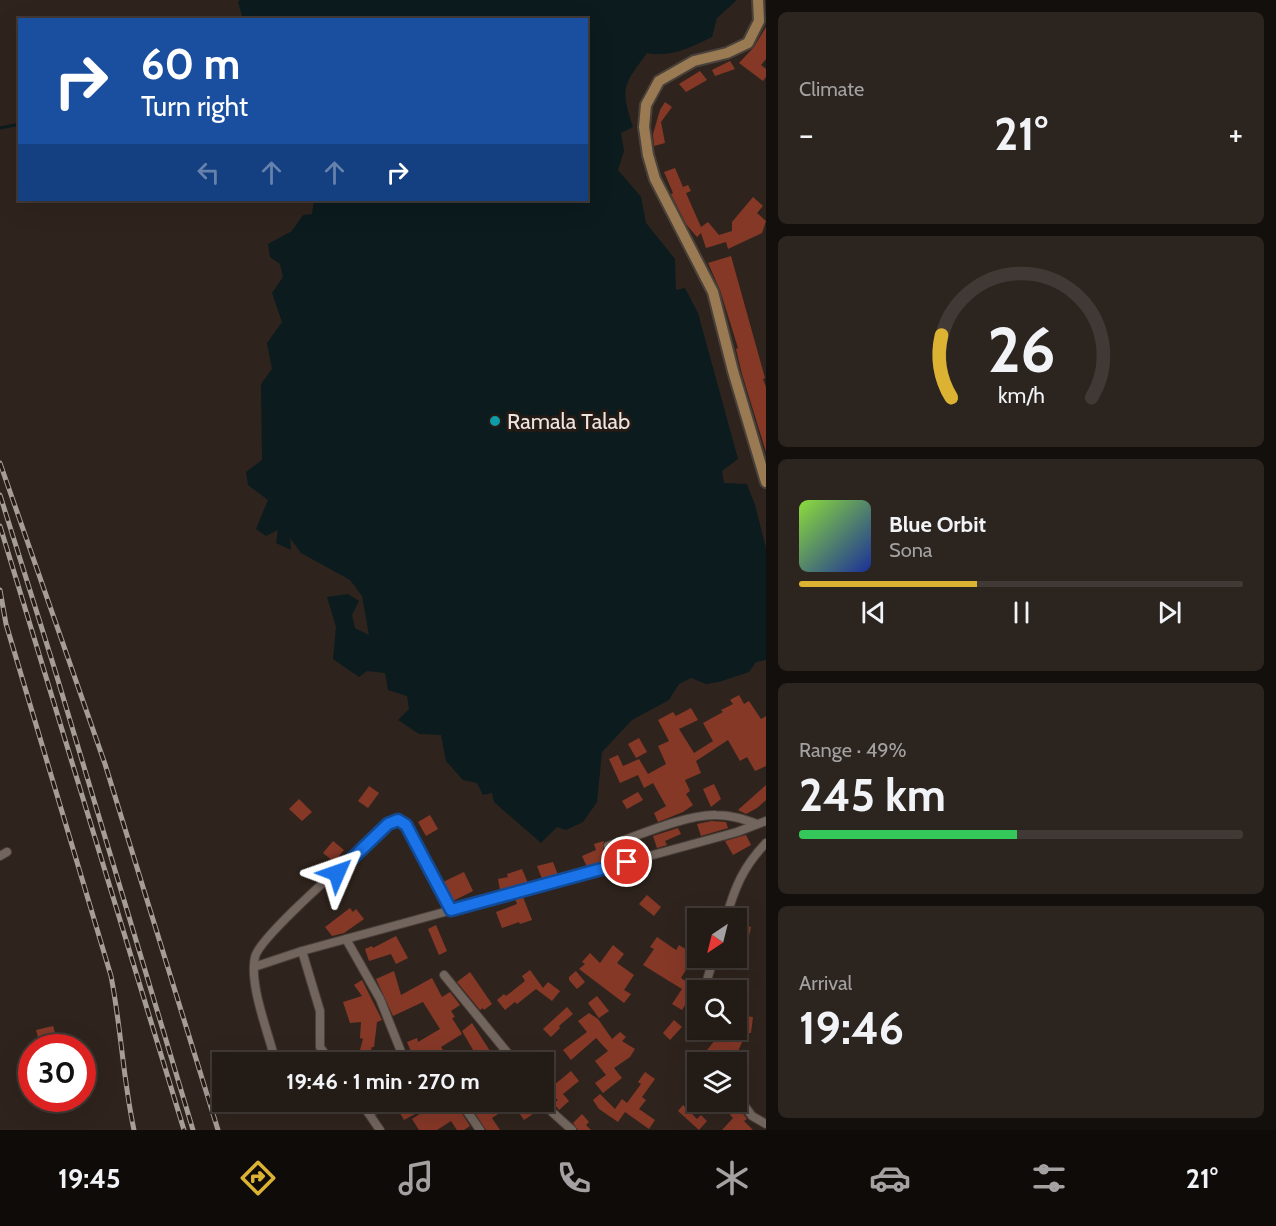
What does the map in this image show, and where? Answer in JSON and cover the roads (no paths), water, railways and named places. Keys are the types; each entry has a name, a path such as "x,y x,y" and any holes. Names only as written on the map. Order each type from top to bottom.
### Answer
{"street":[{"path":"758,0 763,20 748,43 727,53 694,61 659,81 646,105 644,127 648,155 655,179 713,292 766,482"},
{"path":"608,846 687,819 714,814 735,816 757,824"},
{"path":"273,1052 255,981 254,967 258,949 263,941 392,821 398,820 406,825 451,910"},
{"path":"254,967 302,951 737,832 766,820"},
{"path":"729,908 736,885 752,859 766,843"},
{"path":"346,939 380,999 401,1052"},
{"path":"302,951 320,1011 320,1047 324,1052"},
{"path":"444,975 507,1052"},
{"path":"747,1109 752,1116 766,1124"},
{"path":"468,1112 480,1130"},
{"path":"552,1112 572,1130"},
{"path":"369,1113 380,1130"}],"waterway":[{"path":"0,128 18,124"}],"railway":[{"path":"0,463 105,764 218,1130"},
{"path":"0,495 193,1130"},
{"path":"0,526 184,1130"},
{"path":"0,590 6,624 111,976 134,1130"}],"place":[{"name":"Ramala Talab","path":"495,421"}]}
